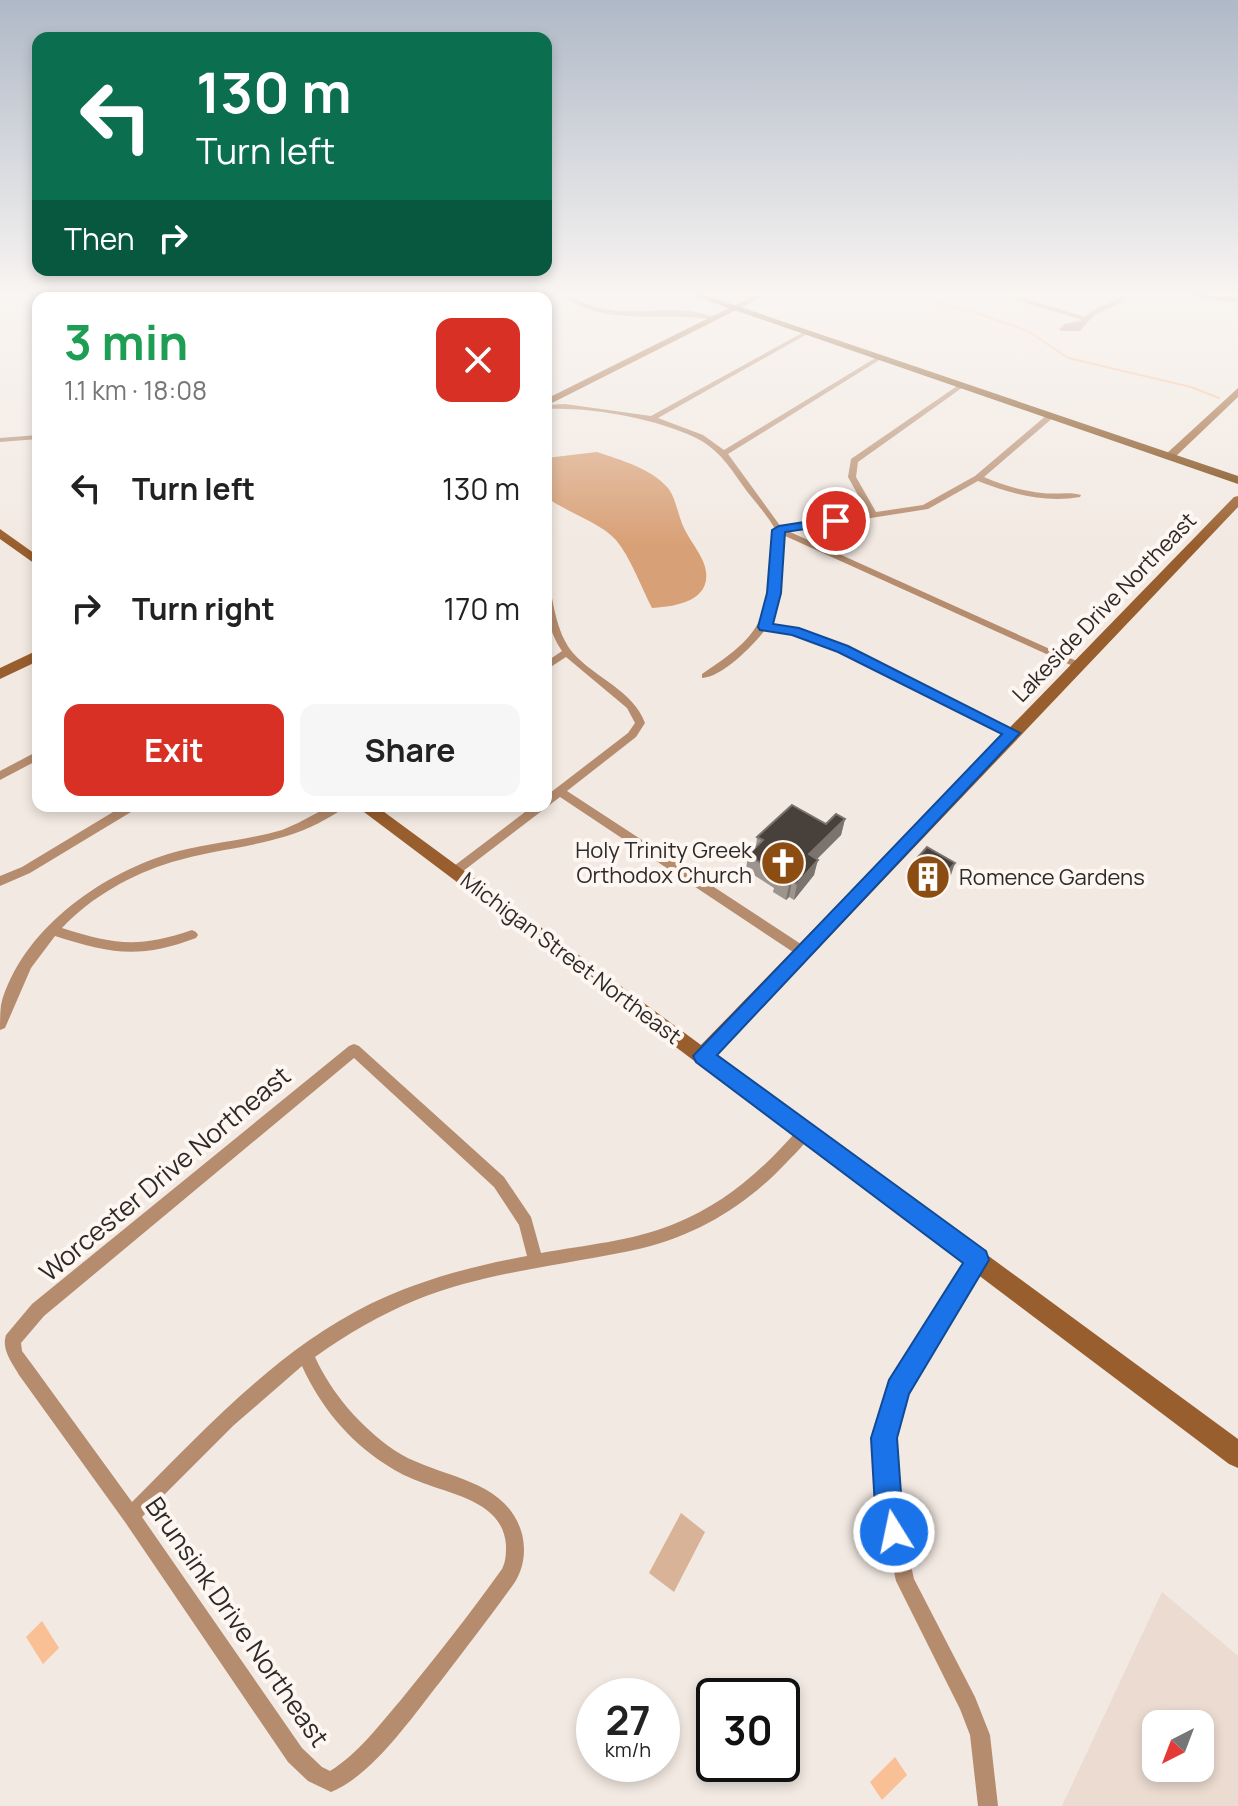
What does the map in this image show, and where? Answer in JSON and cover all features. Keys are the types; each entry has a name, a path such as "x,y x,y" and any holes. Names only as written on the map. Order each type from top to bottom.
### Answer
{"main road":[{"path":"938,377 1238,480"}],"street":[{"path":"552,402 599,377"},
{"path":"652,418 726,377"},
{"path":"724,453 848,377"},
{"path":"873,515 852,477 854,461 962,385"},
{"path":"1169,457 1238,391"},
{"path":"552,405 652,418 700,437 724,453 779,530 1078,665"},
{"path":"779,530 925,507 978,478 1051,416"},
{"path":"0,440 32,437"},
{"path":"978,478 1029,495 1077,495"},
{"name":"Lakeside Drive Northeast","path":"703,1056 1238,500"},
{"path":"705,676 726,663 765,627 774,593 779,530"},
{"path":"0,533 32,557"},
{"path":"552,622 567,652 581,667 635,709 640,717 639,729 552,798"},
{"path":"765,627 794,631 843,649 1012,733"},
{"path":"552,663 567,652"},
{"path":"0,674 32,658"},
{"path":"0,776 32,758"},
{"path":"560,792 803,952"},
{"path":"0,881 26,870 122,812"},
{"path":"0,1024 21,975 53,930 86,901 152,865 195,852 276,838 329,812"},
{"name":"Michigan Street Northeast","path":"372,812 1238,1455"},
{"path":"454,872 533,812"},
{"path":"53,930 105,946 141,950 167,946 192,935"},
{"name":"Worcester Drive Northeast","path":"12,1341 38,1310 354,1050 499,1182 526,1222 536,1262"},
{"path":"131,1516 235,1412 305,1354 350,1324 416,1292 679,1230 738,1198 783,1158 805,1132"},
{"path":"978,1260 898,1389 884,1438 889,1507 905,1581 968,1704 980,1735 988,1806"},
{"name":"Brunsink Drive Northeast","path":"12,1341 25,1369 131,1516 295,1755 315,1774 331,1782 341,1779 374,1748 495,1594 512,1568 515,1552 513,1531 501,1509 487,1500 409,1469 379,1448 318,1386 305,1354"}],"shaded area":[{"path":"597,452 644,470 661,481 673,497 684,528 705,567 706,582 702,590 688,601 652,608 616,540 602,528 552,501 552,457"},
{"path":"681,1513 705,1532 674,1592 649,1573"},
{"path":"1162,1592 1238,1656 1238,1806 1062,1806"},
{"path":"42,1621 59,1648 43,1664 26,1637"},
{"path":"895,1757 907,1775 882,1800 870,1782"}],"building":[{"name":"Holy Trinity Greek Orthodox Church","path":"792,805 826,824 836,814 845,819 809,854 818,860 797,884 792,881 789,885 776,877 779,874 748,855 763,840 757,837"},
{"path":"927,847 955,863 938,883 928,877 923,882 914,877 919,871 910,866"}],"waterway":[{"path":"1150,377 1191,387 1219,398"}],"place":[{"name":"Holy Trinity Greek Orthodox Church","path":"783,863"},
{"name":"Romence Gardens","path":"928,877"}],"route":[{"path":"836,521 779,530 774,593 765,627 794,631 843,649 1012,733 703,1056 978,1260 898,1389 884,1438 894,1532"}]}
